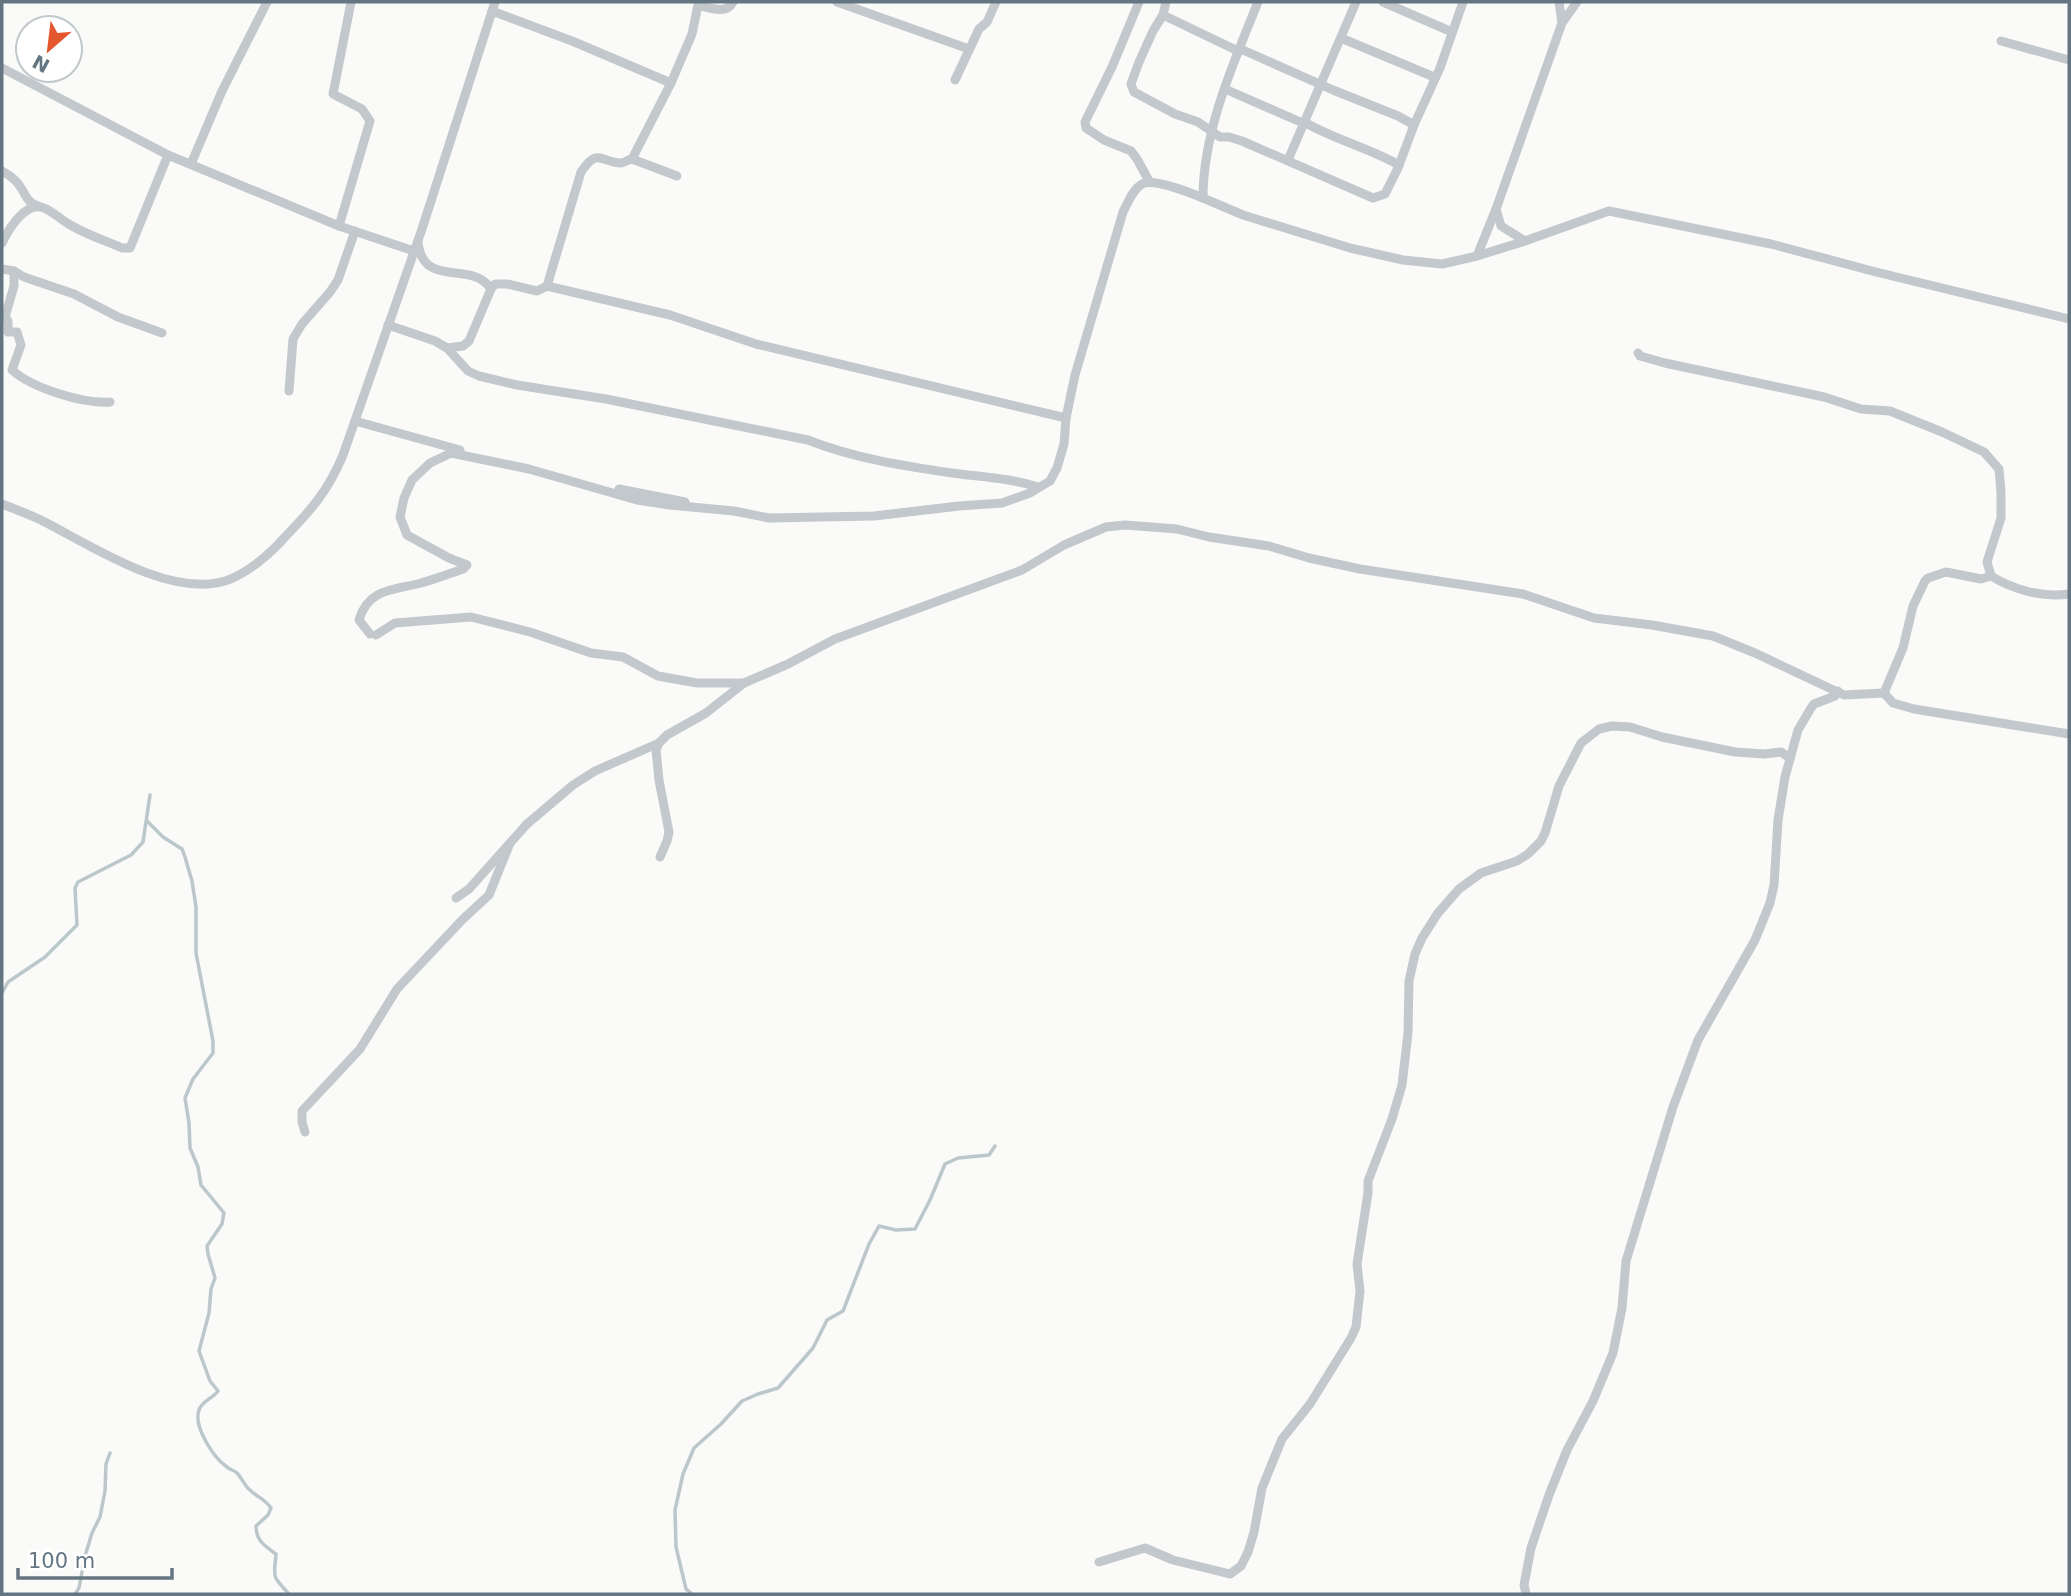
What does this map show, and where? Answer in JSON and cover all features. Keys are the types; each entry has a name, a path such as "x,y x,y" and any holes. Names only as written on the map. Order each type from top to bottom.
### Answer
{"street":[{"path":"191,164 222,91 267,2"},
{"path":"339,226 370,121 362,109 333,94 351,2"},
{"path":"547,286 581,172 588,162 600,157 622,163 632,159 671,83 692,33 695,4 723,10 733,2"},
{"path":"837,2 969,49"},
{"path":"955,80 979,29 987,22 996,2"},
{"path":"1139,2 1085,122 1086,128 1104,140 1131,151 1149,181"},
{"path":"1166,2 1163,15 1139,61 1131,84 1134,92 1175,114 1208,127 1220,137 1242,141 1373,198 1385,194 1399,164 1440,68 1463,2"},
{"path":"1203,198 1203,178 1212,133 1238,51 1258,2"},
{"path":"1288,160 1356,2"},
{"path":"1383,2 1452,32"},
{"path":"1559,2 1562,23"},
{"path":"1477,256 1562,23 1577,2"},
{"path":"2,503 134,568 174,581 209,584 238,576 276,546 320,499 333,479 414,251 493,6 671,83"},
{"path":"1163,15 1238,51 1243,50 1414,125"},
{"path":"1341,38 1434,77"},
{"path":"2001,41 2069,60"},
{"path":"2,68 168,155 339,226 414,251"},
{"path":"1225,89 1399,164"},
{"path":"2,171 22,188 25,198 38,206 73,227 122,248 130,248 168,155"},
{"path":"632,159 677,176"},
{"path":"355,421 615,489 783,518 874,516 1002,503 1017,499 1053,478 1064,444 1075,374 1123,212 1134,191 1149,181 1191,193 1263,222 1350,248 1403,260 1441,264 1477,256 1609,211 1771,244 2069,319"},
{"path":"2,243 6,234 26,211 38,206"},
{"path":"1496,209 1501,226 1525,241"},
{"path":"289,391 293,339 338,280 355,231"},
{"path":"418,239 420,254 429,266 476,277 486,282 491,289"},
{"path":"2,269 75,294 118,317 162,332"},
{"path":"14,271 14,286 6,312 5,332 17,332 20,338 12,370 20,377 67,397 95,403 110,402"},
{"path":"447,348 463,346 469,341 495,284 537,290 547,286 670,315 756,344 1066,418"},
{"path":"388,325 435,341 447,348 468,371 479,376 808,440 827,448 866,457 949,472 1003,478 1038,487"},
{"path":"1638,353 1640,356 1665,363 1836,400 1861,409 1890,411 1984,452 1999,469 2002,507 1987,562 1991,576 2007,585 2043,595 2069,594"},
{"path":"720,509 637,500 529,470 451,453 429,463 412,480 400,517 407,535 467,565 442,576 382,592 370,599 362,609 359,620 373,635 395,623 471,617 530,632 591,653 623,657 658,676 697,683 744,683"},
{"path":"456,898 469,889 527,824 573,785 595,771 659,743 667,735 706,713 744,683 835,639 1022,570 1064,545 1106,527 1125,525 1177,528 1209,537 1269,546 1360,569 1534,597 1594,618 1713,636 1844,695 1884,693"},
{"path":"1884,693 1903,648 1913,606 1925,581 1946,572 1981,579 1991,576"},
{"path":"1526,1594 1524,1585 1531,1548 1549,1495 1613,1353 1622,1308 1626,1261 1673,1107 1698,1040 1755,940 1770,903 1774,885 1776,835 1798,730 1814,704 1835,696 1838,691"},
{"path":"1884,693 1893,703 1914,709 2069,734"},
{"path":"1099,1562 1145,1548 1173,1560 1230,1574 1241,1566 1254,1532 1262,1488 1282,1439 1310,1404 1356,1327 1360,1291 1357,1264 1368,1181 1402,1085 1408,1033 1409,981 1415,954 1438,914 1459,889 1481,873 1528,854 1541,841 1559,786 1581,743 1599,729 1612,726 1630,727 1662,737 1735,752 1781,752 1790,758"},
{"path":"659,743 656,750 659,780 669,832 660,857"},
{"path":"305,1132 302,1111 360,1049 397,989 489,895 510,843"}],"waterway":[{"path":"2,993 8,982 45,957 77,925 75,888 78,882 131,855 143,842 150,795"},
{"path":"147,821 163,837 182,849 185,857 196,907 196,953 213,1041 213,1053 193,1079 185,1098 190,1148 198,1167 201,1185 224,1213 222,1224 207,1246 215,1278 199,1351 210,1381 218,1391 200,1407 199,1425 216,1457 237,1473 248,1488 271,1508 268,1515 256,1526 256,1531 262,1543 276,1554 275,1576 289,1594"},
{"path":"692,1594 686,1589 676,1547 675,1510 683,1474 694,1448 742,1401 778,1388 813,1348 827,1320 843,1311 869,1244 879,1226 896,1230 915,1229 945,1164 958,1158 989,1155 995,1146"},
{"path":"75,1594 79,1588 92,1533 100,1517 106,1464 110,1453"}]}
